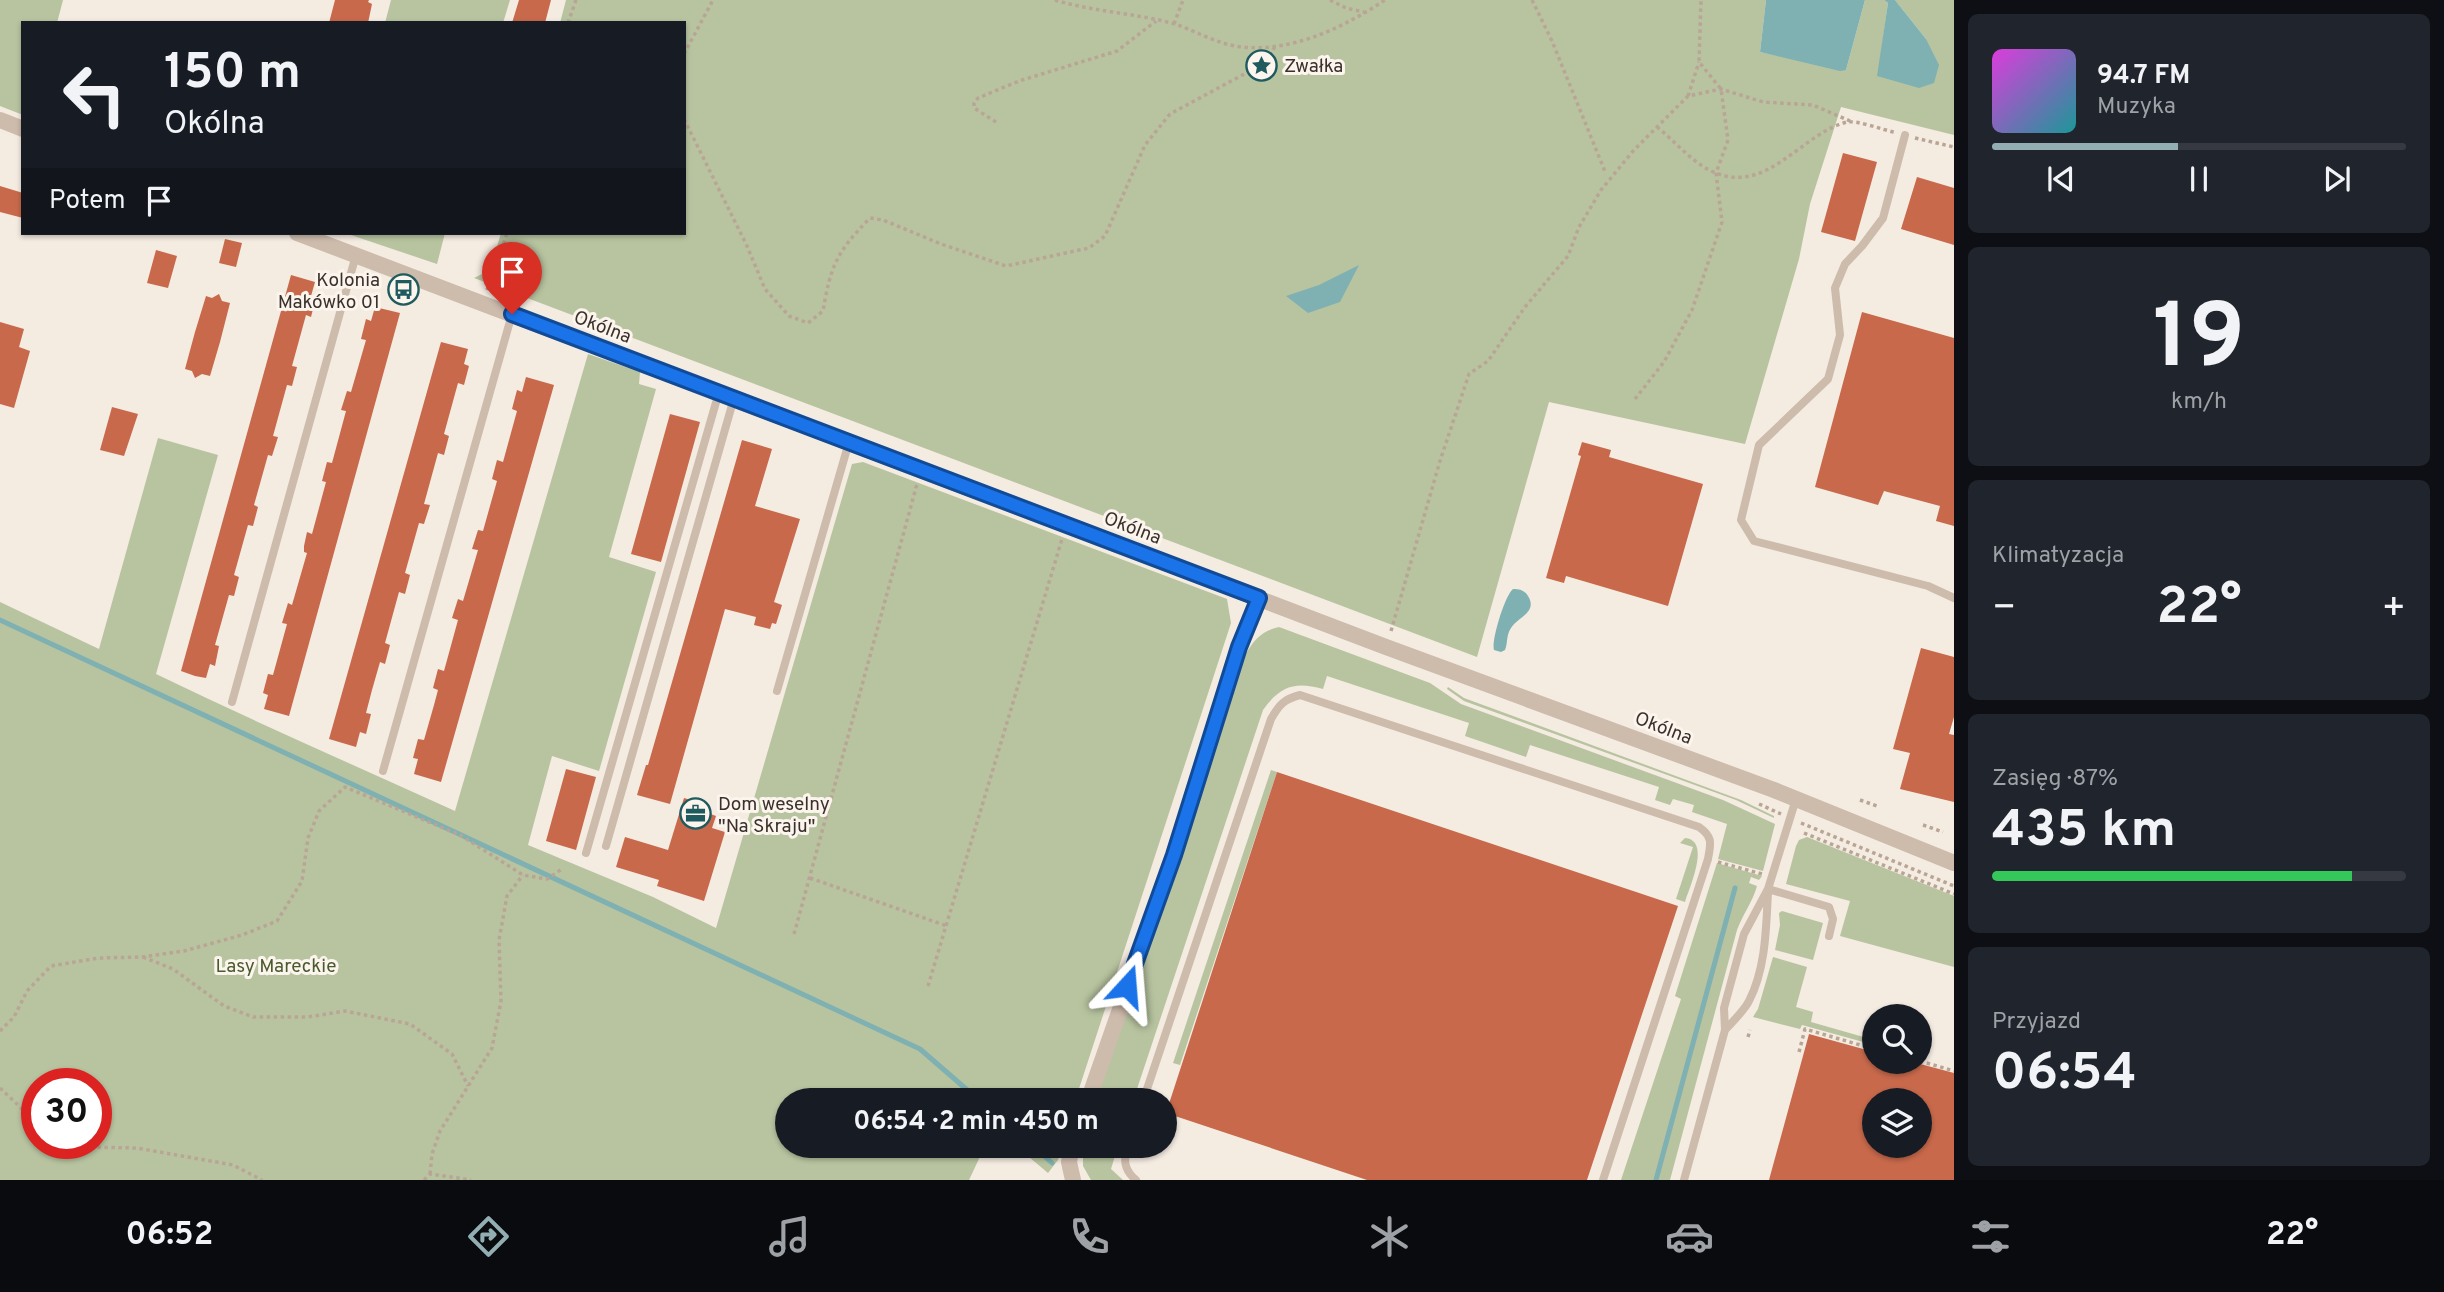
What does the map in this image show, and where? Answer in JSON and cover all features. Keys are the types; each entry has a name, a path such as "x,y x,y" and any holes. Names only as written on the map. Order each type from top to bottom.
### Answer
{"street":[{"path":"0,120 21,128"},
{"name":"Okólna","path":"302,235 1386,647 1796,799 1954,863"},
{"path":"1093,1088 1174,855 1239,647 1259,598"},
{"path":"1070,1158 1073,1180"}],"lane":[{"path":"1905,135 1883,218 1845,264 1835,288 1840,335 1828,379 1759,445 1741,520 1754,541 1928,586 1954,598"},
{"path":"232,702 356,255"},
{"path":"383,771 512,314"},
{"path":"606,846 727,395"},
{"path":"586,853 727,395"},
{"path":"777,691 849,441"},
{"path":"1147,1088 1271,719 1278,706 1287,698 1300,695 1311,697 1699,827 1712,840 1603,1180"},
{"path":"1684,1180 1725,1030 1724,1008 1744,934 1768,889 1796,799"},
{"path":"1768,889 1829,907 1833,919 1829,936"},
{"path":"1725,1030 1749,1001 1758,975 1765,946 1768,889"},
{"path":"1124,1158 1128,1174 1136,1180"}],"path":[{"path":"569,21 576,0"},
{"path":"686,50 713,0"},
{"path":"1055,0 1174,24 1204,37 1236,46 1275,47 1312,37 1366,13 1385,0"},
{"path":"1174,24 1183,0"},
{"path":"1330,0 1366,13"},
{"path":"1532,0 1552,41 1606,174"},
{"path":"1386,647 1440,461 1469,374 1488,361 1525,307 1568,256 1579,228 1601,190 1634,150 1688,96 1699,62 1701,0"},
{"path":"996,122 974,108 978,98 1019,81 1116,51 1156,21"},
{"path":"686,123 747,246 765,289 789,316 808,323 823,311 828,283 838,255 870,218 883,220 941,244 1006,266 1089,248 1105,236 1145,145 1170,114 1261,65 1275,47"},
{"path":"1635,399 1664,362 1692,310 1722,222 1716,173 1728,140 1721,89 1699,62"},
{"path":"1688,96 1721,89 1763,102 1813,105 1850,121 1954,147"},
{"path":"1657,127 1695,160 1716,173 1741,178 1771,169 1822,133 1850,121"},
{"path":"481,302 506,235"},
{"path":"794,934 921,470"},
{"path":"928,986 1066,524"},
{"path":"0,1031 14,1017 27,991 51,966 99,958 142,957 184,951 230,939 277,921 302,881 308,838 319,811 345,787 460,835 523,875 547,879 562,869"},
{"path":"1860,800 1877,806"},
{"path":"1923,825 1943,832"},
{"path":"1811,827 1954,886"},
{"path":"1804,833 1954,894"},
{"path":"1708,859 1762,873"},
{"path":"424,1180 430,1174 432,1154 440,1131 492,1048 501,1001 499,940 506,896 523,875"},
{"path":"810,877 947,926"},
{"path":"142,957 173,969 224,1006 253,1017 308,1017 345,1011 410,1024 452,1054 468,1086"},
{"path":"1799,1052 1805,1029 1862,1046"},
{"path":"1748,1037 1750,1030"},
{"path":"1932,1065 1954,1071"},
{"path":"0,1088 21,1108"},
{"path":"112,1148 136,1148 233,1165 262,1180"},
{"path":"430,1174 471,1180"}],"green space":[{"path":"0,0 63,0 58,21 21,21 21,114 0,106"},
{"path":"391,0 510,0 504,21 386,21"},
{"path":"566,0 1766,0 1760,52 1846,70 1865,0 1884,0 1888,3 1878,75 1926,39 1895,0 1954,0 1954,135 1841,107 1810,204 1799,259 1745,444 1549,402 1477,657 474,278 490,270 500,235 686,235 686,21 561,21"},
{"path":"351,235 444,235 437,264"},
{"name":"Lasy Mareckie","path":"588,354 640,372 639,384 656,389 609,557 656,572 599,771 552,756 528,845 653,897 716,928 852,464 863,462 1227,599 1231,623 1079,1088 775,1088 775,1158 979,1158 969,1180 0,1180 0,602 99,649 158,438 218,455 156,674 455,811"},
{"path":"1279,627 1430,683 1461,704 1723,800 1775,824 1763,871 1718,859 1727,824 1692,812 1694,805 1673,799 1670,805 1655,800 1659,787 1530,745 1526,757 1465,736 1469,723 1327,676 1323,689 1304,686 1289,688 1276,695 1263,710 1137,1088 1101,1088 1191,827 1245,655 1267,631"},
{"path":"1448,687 1464,698 1741,800 1774,818 1736,800 1464,701 1447,689"},
{"path":"1271,770 1277,772 1180,1065 1173,1063"},
{"path":"1807,837 1954,896 1954,967 1840,936 1850,901 1786,884 1796,846 1799,840"},
{"path":"1685,838 1693,841 1698,855 1685,902 1676,899 1693,847 1680,843"},
{"path":"1717,863 1762,876 1759,880 1751,877 1749,883 1757,886 1737,930 1670,1180 1621,1180 1681,999 1675,996"},
{"path":"1782,911 1823,923 1813,960 1775,950 1780,925 1779,913"},
{"path":"1773,957 1807,967 1796,1007 1813,1012 1811,1022 1862,1037 1862,1042 1802,1025 1800,1029 1753,1017 1758,1009"},
{"path":"1030,1158 1059,1158 1048,1173"},
{"path":"1083,1158 1114,1158 1111,1169 1123,1180 1091,1180 1083,1166"}],"water":[{"path":"1766,0 1865,0 1846,70 1840,71 1760,52"},
{"path":"1884,0 1895,0 1926,39 1939,65 1934,83 1919,88 1877,76 1888,3"},
{"path":"1359,265 1340,302 1308,313 1286,296 1319,285"},
{"path":"1513,589 1525,592 1531,606 1511,628 1505,650 1501,652 1494,650 1495,638 1503,609"}],"building":[{"path":"335,0 369,0 372,4 368,21 330,21"},
{"path":"519,0 551,0 546,21 513,21"},
{"path":"1843,153 1877,162 1855,241 1821,232"},
{"path":"1917,177 1954,188 1954,245 1901,229"},
{"path":"0,186 21,192 21,217 0,212"},
{"path":"225,239 242,243 236,267 219,263"},
{"path":"156,250 177,256 168,288 147,283"},
{"path":"291,275 315,282 311,296 316,297 311,317 306,315 292,366 297,367 292,386 287,385 273,436 278,437 272,456 268,455 254,505 258,507 253,526 248,525 234,575 239,577 234,596 229,595 215,645 219,646 215,666 210,664 206,678 195,676 181,671"},
{"path":"219,294 222,301 230,303 220,342 210,376 202,374 195,378 192,371 185,369 195,332 206,296 212,298"},
{"path":"375,307 400,313 289,716 264,709 268,695 263,693 268,674 273,675 287,624 282,623 288,603 292,605 307,553 304,552 304,546 307,532 312,534 326,482 322,481 327,462 332,463 346,411 341,410 347,391 351,392 366,340 361,339 366,319 371,321"},
{"path":"1862,312 1954,338 1954,526 1936,521 1940,506 1884,491 1878,505 1815,487"},
{"path":"0,322 24,329 19,347 30,351 14,408 0,404"},
{"path":"441,342 468,349 464,364 469,366 464,385 458,383 444,434 449,436 444,455 438,453 424,504 430,505 424,524 419,523 405,573 410,575 405,594 399,592 385,643 390,645 385,664 380,662 366,713 371,714 366,734 360,732 356,747 329,739"},
{"path":"526,377 554,385 441,782 414,774 418,759 413,758 418,739 424,740 438,690 433,688 438,669 444,671 458,620 452,618 458,599 463,601 478,550 472,549 478,530 483,531 497,481 492,479 497,460 503,462 517,411 512,409 517,390 522,392"},
{"path":"112,407 138,414 124,456 100,450"},
{"path":"670,414 700,422 661,562 631,554"},
{"path":"742,440 772,449 755,506 800,519 774,602 782,605 776,624 772,623 770,629 754,625 756,617 725,609 670,804 637,795"},
{"path":"1582,442 1611,450 1609,457 1703,484 1668,606 1566,576 1564,583 1546,578 1581,456 1578,455"},
{"path":"1921,648 1954,657 1954,717 1949,734 1954,735 1954,802 1900,789 1910,753 1893,749"},
{"path":"566,769 596,777 576,850 546,841"},
{"path":"1277,772 1678,906 1587,1180 1367,1180 1177,1117 1177,1088 1174,1088"},
{"path":"684,798 707,805 705,812 716,816 712,828 725,832 704,901 657,886 659,880 616,867 625,837 668,850"},
{"path":"1809,1034 1862,1049 1862,1074 1932,1074 1932,1067 1954,1073 1954,1180 1769,1180"}],"waterway":[{"path":"0,620 920,1049 965,1088"},
{"path":"1656,1180 1735,888"},
{"path":"1046,1158 1052,1163"}],"place":[{"name":"Zwałka","path":"1261,65"},
{"name":"Kolonia Makówko 01","path":"403,290"},
{"name":"Dom weselny \"Na Skraju\"","path":"695,814"}],"route":[{"path":"512,314 1259,598 1239,647 1174,855 1127,986"}]}
